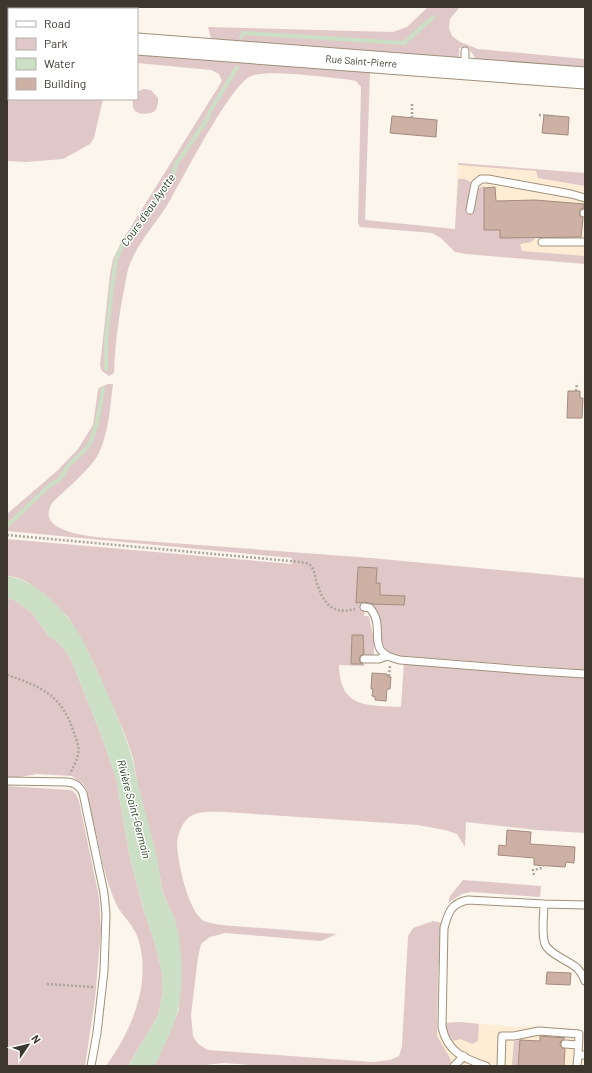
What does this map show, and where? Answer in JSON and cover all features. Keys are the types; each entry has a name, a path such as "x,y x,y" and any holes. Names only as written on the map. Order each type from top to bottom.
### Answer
{"main road":[{"name":"Rue Saint-Pierre","path":"138,44 465,60 585,78"}],"lane":[{"path":"470,210 475,184 481,179 571,194 585,198"},
{"path":"542,242 585,242"},
{"path":"364,607 370,608 373,611 380,649 383,654 387,656 404,660 537,672 585,674"},
{"path":"364,659 379,659 387,656"},
{"path":"7,781 68,782 79,786 83,793 104,893 106,914 104,971 91,1066"},
{"path":"486,1066 473,1062 454,1051 443,1034 444,928 448,913 454,906 462,901 468,900 585,905"},
{"path":"544,904 545,946 577,968 585,981"},
{"path":"501,1066 502,1036 514,1036 539,1031 579,1034 578,1045 581,1055 577,1066"},
{"path":"565,1044 578,1045"},
{"path":"454,1066 464,1056"}],"path":[{"path":"412,102 412,118"},
{"path":"539,115 553,116"},
{"path":"576,391 577,383"},
{"path":"7,535 301,562 309,564 313,570 319,590 328,606 336,610 348,611 364,607"},
{"path":"7,675 36,686 53,696 61,704 68,716 78,745 79,753 68,782"},
{"path":"534,875 532,870 542,868 542,865"},
{"path":"47,984 102,988"}],"shaded area":[{"path":"458,163 585,173 585,264 466,254 455,229"},
{"path":"427,1022 461,1022 515,1027 533,1026 585,1030 585,1066 424,1066"}],"green space":[{"path":"428,7 460,7 450,19 449,28 452,36 460,42 478,49 585,59 585,68 476,59 468,47 459,48 459,58 224,41 211,38 208,27 393,32 407,27"},
{"path":"138,54 370,72 365,220 455,229 458,179 465,179 472,183 467,212 471,213 478,188 484,186 484,230 500,230 500,238 536,237 531,242 520,244 522,251 585,256 585,264 466,254 455,252 441,238 432,233 360,227 358,223 361,87 356,81 310,75 270,73 251,76 242,83 231,96 165,208 143,239 134,255 127,272 121,307 116,340 114,373 109,376 102,371 100,366 113,259 122,241 222,81 219,74 211,70 138,63"},
{"path":"143,89 151,90 158,98 157,108 155,111 147,114 135,111 133,108 133,100 138,100 138,92"},
{"path":"7,91 8,100 103,100 94,138 90,144 63,159 26,162 7,161"},
{"path":"458,163 585,173 585,186 538,178 536,171 458,165"},
{"path":"108,384 113,384 109,419 105,436 99,453 90,466 52,503 49,514 52,522 60,528 84,535 109,538 371,558 585,578 585,670 392,655 383,643 378,614 373,608 372,604 386,604 386,595 380,595 380,583 357,582 356,603 365,603 364,616 369,616 374,640 374,657 364,656 363,636 352,635 351,663 364,664 365,666 339,665 344,690 350,697 358,702 377,706 401,707 404,662 585,678 585,833 536,830 466,822 465,847 457,834 418,825 212,812 192,815 182,826 178,836 177,842 179,861 184,885 188,897 198,916 204,921 225,925 337,934 321,941 225,933 210,937 201,944 191,1015 193,1036 198,1044 208,1050 372,1062 390,1060 399,1056 402,1046 408,936 413,928 433,921 442,923 438,975 437,1036 451,1060 450,1065 262,1066 224,1063 195,1066 154,1066 179,1009 175,921 163,893 156,856 137,782 133,758 124,732 91,658 68,617 43,593 27,582 15,577 7,576 7,539 292,564 292,558 7,531 7,514 58,470 78,449 93,425 99,388","holes":["357,568 377,568 377,577 357,576"]},
{"path":"7,598 14,600 32,613 48,635 61,645 70,657 102,737 116,778 130,858 144,911 155,943 162,973 163,992 158,1016 128,1066 106,1066 124,1037 137,1005 143,972 142,955 136,933 116,904 109,885 87,790 82,783 72,776 37,774 20,777 7,777"},
{"path":"7,786 71,790 76,794 79,801 99,897 101,930 95,999 85,1066 7,1066"},
{"path":"463,880 541,886 540,897 471,892 462,894 448,903 450,896"},
{"path":"461,1022 479,1024 478,1041 472,1044 460,1039 454,1041 452,1039 446,1028 446,1023"},
{"path":"520,1040 518,1066 513,1066 514,1041"}],"water":[{"name":"Rivière Saint-Germain","path":"7,576 24,581 41,591 56,604 73,624 92,659 117,715 129,747 154,845 163,893 174,917 177,929 181,955 181,990 178,1010 168,1039 154,1066 128,1066 158,1016 163,992 162,973 155,943 144,911 130,858 116,778 102,737 70,657 61,645 48,635 32,613 14,600 7,598"}],"building":[{"path":"544,115 569,117 568,135 542,133"},
{"path":"392,116 437,120 436,137 390,133"},
{"path":"495,187 496,201 535,200 584,204 584,208 581,209 579,213 583,218 581,237 500,238 500,230 484,230 484,188"},
{"path":"568,391 580,391 580,398 583,398 582,418 567,418"},
{"path":"358,567 377,568 376,583 380,583 380,595 405,596 404,605 373,604 364,602 356,603"},
{"path":"352,635 363,635 364,654 361,655 359,659 363,664 351,664"},
{"path":"372,673 387,674 387,676 391,677 390,689 387,689 386,701 375,700 375,697 372,696"},
{"path":"507,830 531,832 530,844 575,847 574,863 566,862 565,867 534,865 534,858 498,855 499,845 506,846"},
{"path":"547,972 571,973 570,985 546,984"},
{"path":"540,1036 565,1038 560,1044 562,1048 565,1049 564,1066 518,1066 520,1040 540,1041"}],"waterway":[{"name":"Cours d'eau Ayotte","path":"241,37 244,33 404,43 433,17"},
{"name":"Cours d'eau Ayotte","path":"106,369 106,340 112,287 116,260 121,248 137,229 173,174 177,163 208,118 209,113 237,67"},
{"name":"Cours d'eau Ayotte","path":"7,526 49,486 59,480 69,465 86,449 91,441 97,423 103,389"}]}
